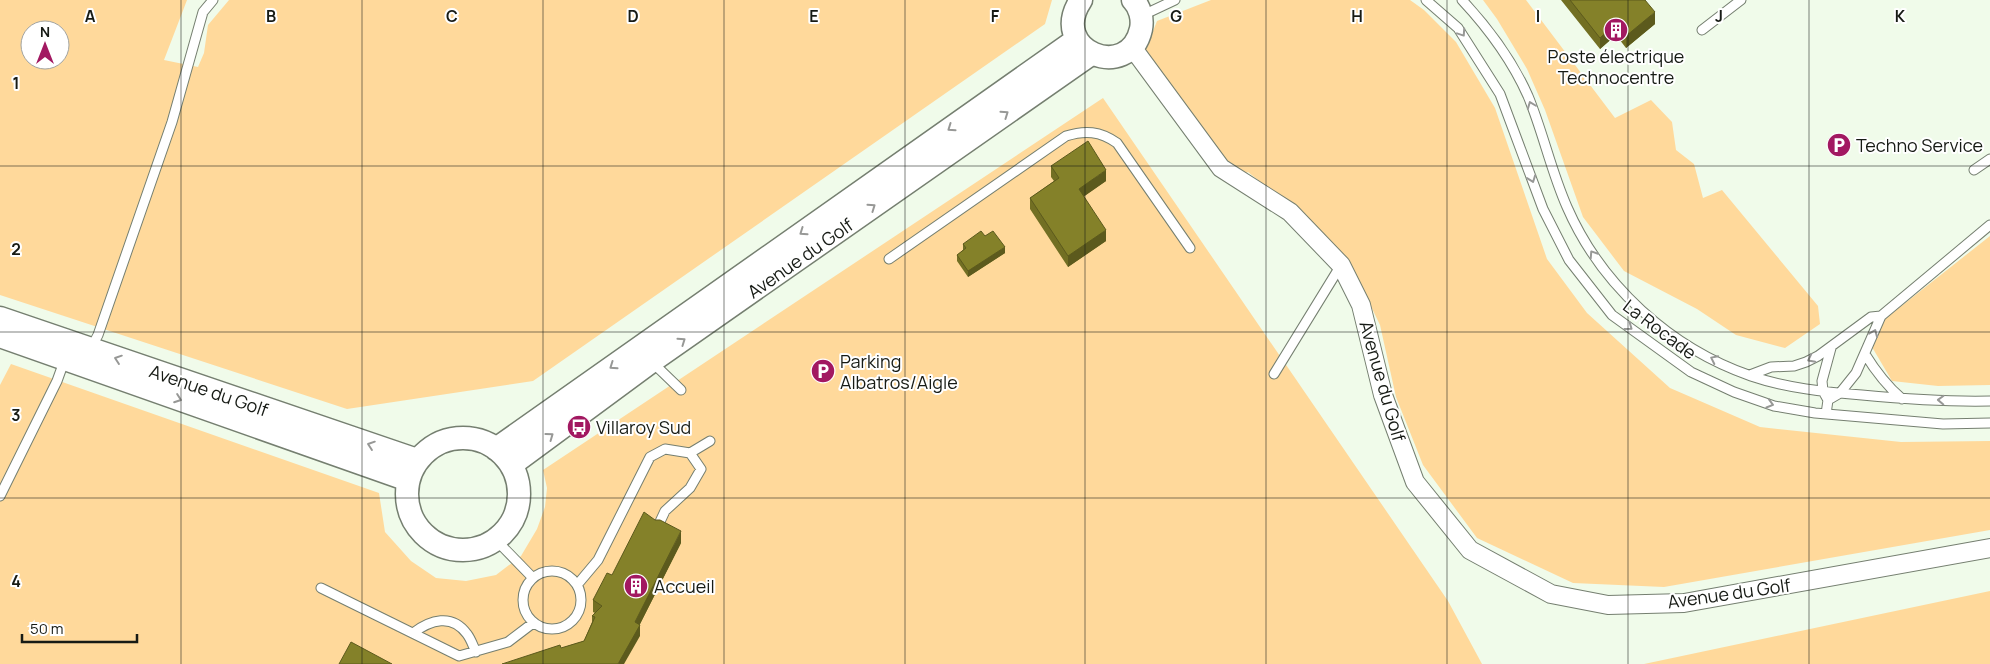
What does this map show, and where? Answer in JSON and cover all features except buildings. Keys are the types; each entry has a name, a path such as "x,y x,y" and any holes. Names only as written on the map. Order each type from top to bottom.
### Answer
{"street":[{"path":"1080,0 1072,16 1072,28 1084,47 1106,58 1122,54 1132,47 1139,37 1142,25 1138,5"},
{"name":"Avenue du Golf","path":"504,457 652,361 1084,47"},
{"name":"Avenue du Golf","path":"504,457 1084,47"},
{"name":"Avenue du Golf","path":"1132,47 1221,168 1290,212 1341,265 1361,305 1383,396 1415,482 1470,550 1551,594 1608,605 1684,603 1990,548"},
{"name":"Avenue du Golf","path":"0,318 90,349 413,470"},
{"name":"Avenue du Golf","path":"0,336 66,359 413,470"},
{"path":"463,438 481,441 504,457 518,481 519,498 515,515 507,530 497,540 476,549 457,550 438,545 422,534 411,518 406,499 413,470 430,448 446,440 463,438"}],"lane":[{"path":"90,349 98,335 172,122 204,12 214,0"},
{"path":"1138,5 1175,0"},
{"name":"La Rocade","path":"1426,0 1458,28 1500,94 1543,209 1569,260 1612,315 1691,372 1719,386 1774,406 1826,414 1943,424 1990,423"},
{"name":"La Rocade","path":"1462,0 1498,43 1528,96 1556,179 1567,208 1580,234 1614,282 1659,325 1709,357 1750,376 1826,395 1840,393 1903,399 1990,401"},
{"path":"1702,30 1741,0"},
{"path":"889,258 1066,136 1080,132 1094,132 1106,135 1117,143 1190,248"},
{"path":"1974,170 1990,159"},
{"path":"1840,393 1856,373 1881,316 1990,225"},
{"path":"1274,374 1341,265"},
{"path":"1750,376 1771,367 1794,366 1806,362 1831,347 1871,317 1881,316"},
{"path":"1826,414 1823,372 1831,347"},
{"path":"1865,354 1879,378 1903,399"},
{"path":"0,496 66,359"},
{"path":"652,361 681,390"},
{"path":"577,585 598,560 650,457 665,449 690,453 710,441"},
{"path":"658,526 665,511 690,488 701,469 690,453"},
{"path":"497,540 532,577"},
{"path":"548,570 565,573 577,585 582,600 577,616 564,627 548,629 533,623 523,609 523,592 532,577 548,570"},
{"path":"321,588 459,656 508,642 533,623"},
{"path":"413,634 424,624 441,620 454,622 467,633 476,652"}],"shaded area":[{"path":"0,0 187,0 164,60 198,67 204,53 208,25 229,0 1052,0 1045,24 533,381 347,409 0,295"},
{"path":"1211,0 1410,0 1424,10 1456,42 1495,108 1547,259 1587,313 1670,388 1760,427 1901,442 1990,441 1990,530 1664,587 1573,583 1477,538 1423,465 1396,397 1380,325 1352,267 1308,220 1248,172 1245,174 1212,149 1144,54 1157,21"},
{"path":"1483,0 1526,0 1615,118 1651,100 1672,122 1676,150 1694,164 1703,198 1722,190 1818,306 1820,324 1785,348 1736,335 1697,309 1624,271 1583,217 1545,110 1527,69 1497,19"},
{"path":"1103,98 1448,601 1482,664 0,664 0,385 11,364 379,493 385,532 411,561 436,578 466,581 496,575 521,556 537,529 545,507 547,488 543,470"},
{"path":"1990,236 1990,385 1938,386 1892,381 1872,347 1885,319"},
{"path":"1990,591 1990,664 1644,664"}],"place":[{"name":"Poste électrique Technocentre","path":"1616,30"},
{"name":"Techno Service","path":"1839,145"},
{"name":"Parking Albatros/Aigle","path":"823,371"},
{"name":"Villaroy Sud","path":"579,427"},
{"name":"Accueil","path":"636,586"}]}
